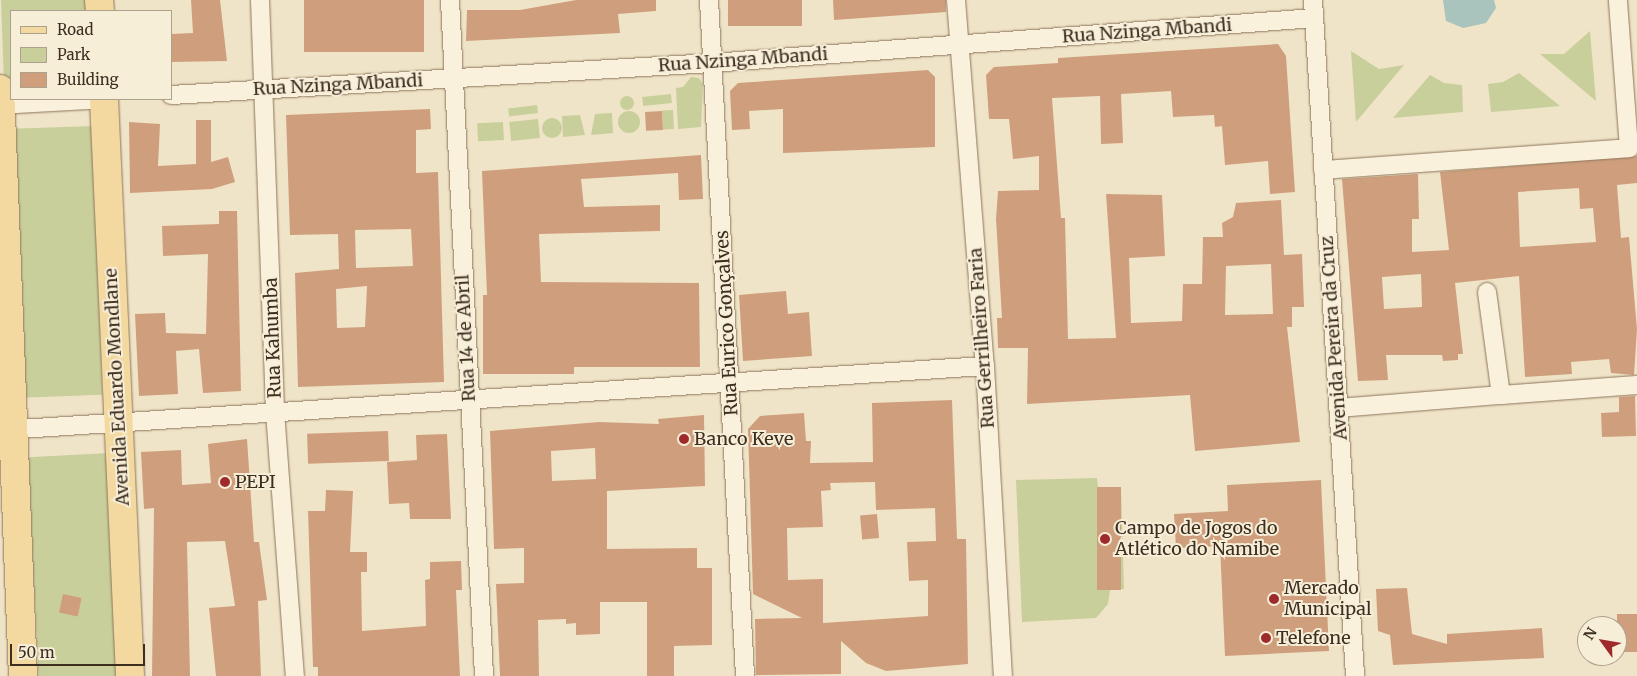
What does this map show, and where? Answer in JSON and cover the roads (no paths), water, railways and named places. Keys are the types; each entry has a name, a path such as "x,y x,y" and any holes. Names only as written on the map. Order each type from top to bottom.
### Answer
{"main road":[{"path":"0,89 7,430 23,676"},
{"name":"Avenida Eduardo Mondlane","path":"104,100 130,676"}],"street":[{"name":"Rua Kahumba","path":"260,0 275,412 295,676"},
{"name":"Rua 14 de Abril","path":"450,0 484,676"},
{"name":"Rua Eurico Gonçalves","path":"708,0 745,676"},
{"name":"Rua Gerrilheiro Faria","path":"956,0 958,45 985,366 1003,676"},
{"name":"Avenida Pereira da Cruz","path":"1313,0 1356,676"},
{"path":"1323,170 1633,148 1618,0"},
{"name":"Rua Nzinga Mbandi","path":"172,94 712,63 1314,18"},
{"path":"0,104 83,100"},
{"path":"1487,292 1501,395"},
{"path":"7,430 985,366"},
{"path":"1338,408 1637,385"}],"water":[{"path":"1443,0 1494,0 1496,8 1486,23 1463,28 1446,21"}],"place":[{"name":"Banco Keve","path":"684,439"},
{"name":"PEPI","path":"225,482"},
{"name":"Campo de Jogos do Atlético do Namibe","path":"1105,539"},
{"name":"Mercado Municipal","path":"1274,599"},
{"name":"Telefone","path":"1266,638"}]}
